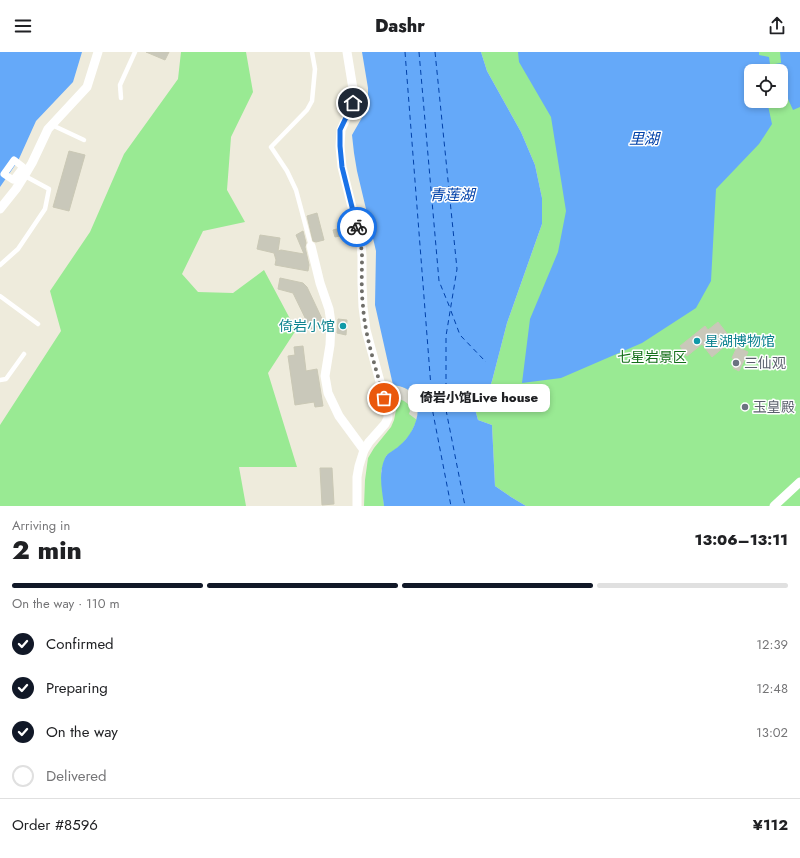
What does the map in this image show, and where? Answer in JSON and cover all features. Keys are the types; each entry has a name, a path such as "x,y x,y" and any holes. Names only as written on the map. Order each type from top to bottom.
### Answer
{"street":[{"path":"0,210 24,171 32,163 48,129 87,87 98,52"},
{"path":"347,52 354,94 353,103 340,130 342,167 361,243 363,306 366,330 388,411 386,424 374,435 364,450 357,477 357,506"},
{"path":"311,246 320,283 329,309 331,323 330,345 325,376 328,392 339,416 364,450"},
{"path":"774,506 800,482"}],"lane":[{"path":"120,98 120,85 135,52"},
{"path":"311,246 296,190 287,171 271,147 307,110 312,101 315,69 312,52"},
{"path":"52,125 84,140"},
{"path":"0,265 18,249 45,208 49,189 24,171"},
{"path":"0,296 38,324"},
{"path":"0,380 6,379 24,354"}],"green space":[{"path":"181,52 246,52 253,92 231,137 227,190 245,222 203,231 182,274 198,292 233,293 264,270 296,330 268,373 297,467 239,467 246,506 0,506 0,425 61,331 50,291 90,232 124,154 178,79"},
{"name":"七星岩景区","path":"481,52 800,52 800,506 526,506 495,486 492,425 478,420 474,405 487,395 507,323 542,224 542,198 535,165 521,132 487,71"},
{"path":"400,385 407,389 417,420 410,435 400,446 386,456 381,472 384,506 364,506 368,458 391,427 394,420 396,410 390,386"}],"shaded area":[{"path":"390,386 401,386 413,394 417,400 419,408 417,420 409,414 410,411 408,404 399,399 393,400"}],"water":[{"path":"0,52 82,52 73,82 36,121 18,161 0,187"},
{"name":"青莲湖","path":"362,52 481,52 487,71 521,132 535,165 542,198 542,224 507,323 487,395 474,405 478,420 492,425 495,486 526,506 384,506 381,482 385,458 408,437 415,424 418,411 415,398 411,392 403,387 393,385 375,305 376,251 357,171 352,135 364,114 368,103 368,88"},
{"name":"里湖","path":"518,52 759,52 759,55 769,57 770,64 744,64 744,108 769,108 772,124 759,144 716,189 711,281 696,308 642,343 561,378 522,383 530,319 558,252 566,211 551,117 519,62"},
{"path":"780,52 800,52 800,107 793,110 788,99 788,64 781,64"}],"building":[{"path":"146,52 169,52 165,60"},
{"path":"69,151 85,155 69,211 53,207"},
{"path":"317,213 324,240 316,242 313,241 307,216"},
{"path":"348,226 350,234 335,237 333,230"},
{"path":"303,231 309,265 308,271 275,265 276,260 274,253 257,249 260,235 280,238 278,251 281,250 304,254 296,235"},
{"path":"280,278 303,283 307,287 324,323 311,330 293,293 278,289"},
{"path":"338,319 347,320 346,335 337,333"},
{"path":"718,322 732,340 712,357 702,344 687,356 680,346 705,326 708,330"},
{"path":"303,346 306,371 317,369 323,406 315,407 314,402 295,405 288,356 295,355 294,347"},
{"name":"三仙观","path":"737,347 748,352 739,371 733,368 737,360 732,358"},
{"path":"320,468 332,468 334,504 322,505"}],"ferry route":[{"path":"405,52 433,413 451,506"},
{"path":"419,52 439,281 450,308"},
{"path":"435,52 457,269 446,336 446,410 465,506"},
{"path":"451,311 460,335 486,362"}],"way so far":[{"path":"357,227 361,243 363,306 366,330 384,398"}],"place":[{"name":"倚岩小馆","path":"343,326"},
{"name":"星湖博物馆","path":"697,341"},
{"name":"三仙观","path":"736,363"},
{"name":"倚岩小馆Live house","path":"384,398"},
{"name":"玉皇殿","path":"745,407"}],"route":[{"path":"353,103 340,130 340,146 342,167 357,227"}]}
